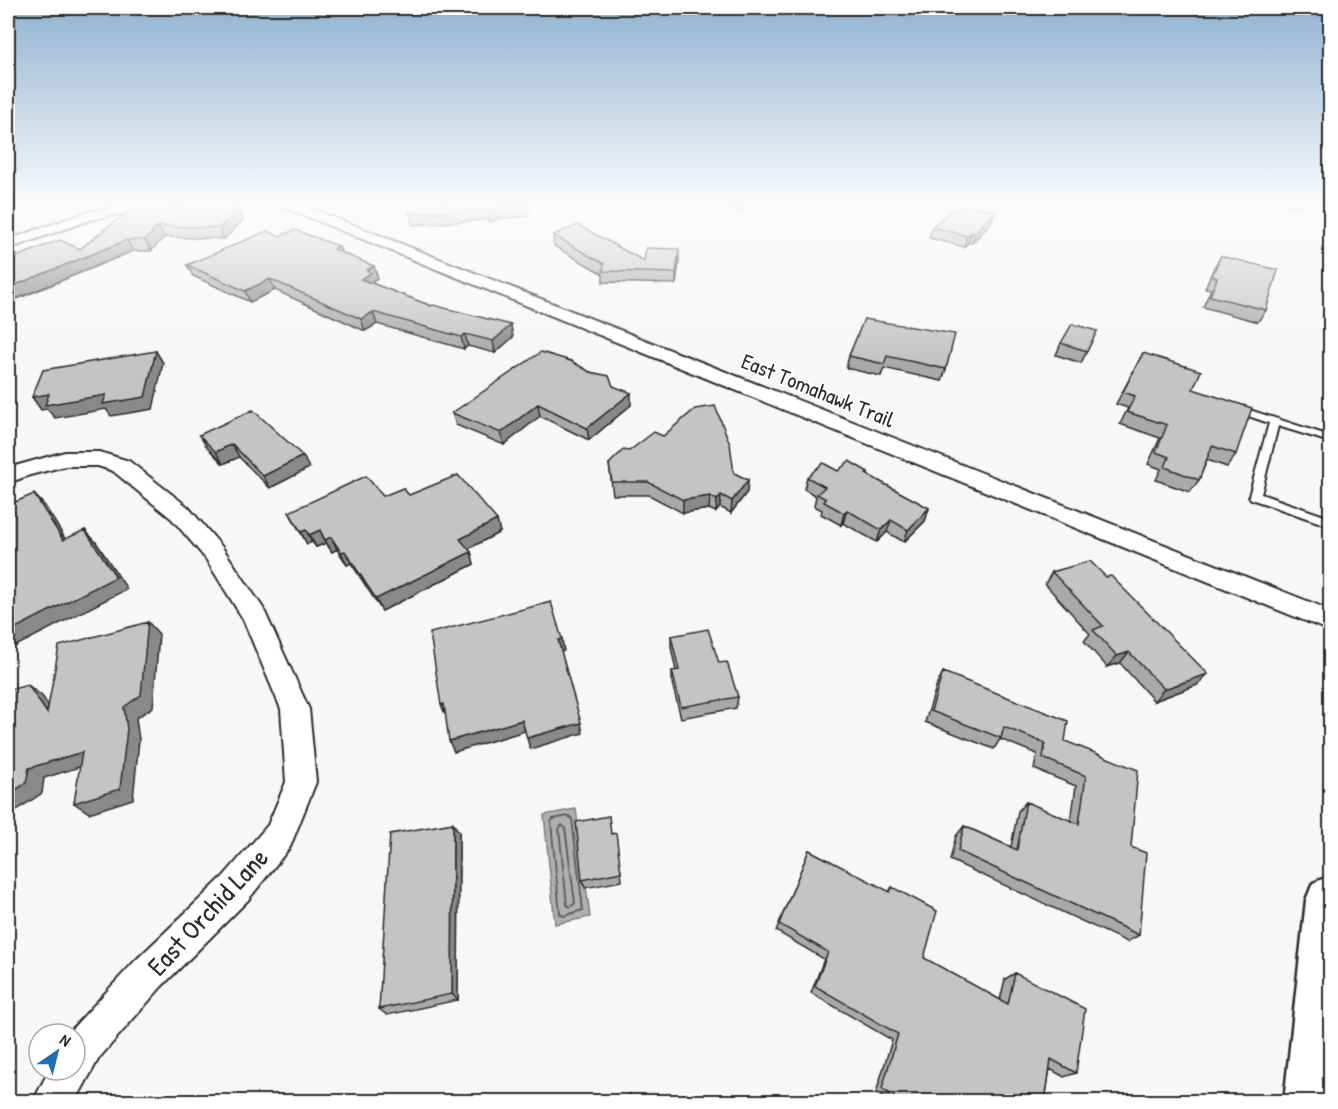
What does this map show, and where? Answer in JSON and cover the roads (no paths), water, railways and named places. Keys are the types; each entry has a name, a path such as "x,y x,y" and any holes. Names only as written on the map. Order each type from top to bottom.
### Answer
{"street":[{"name":"East Tomahawk Trail","path":"417,256 1330,621"},
{"name":"East Orchid Lane","path":"8,476 23,469 64,459 99,459 121,466 180,513 214,553 254,615 295,709 301,782 279,836 236,888 148,974 87,1042"},
{"path":"1312,1101 1330,900"},
{"path":"53,1101 64,1082"}],"lane":[{"path":"1222,404 1330,439"},
{"path":"1274,421 1255,496 1330,522"}],"water":[{"path":"576,809 590,917 555,924 544,815"}]}
